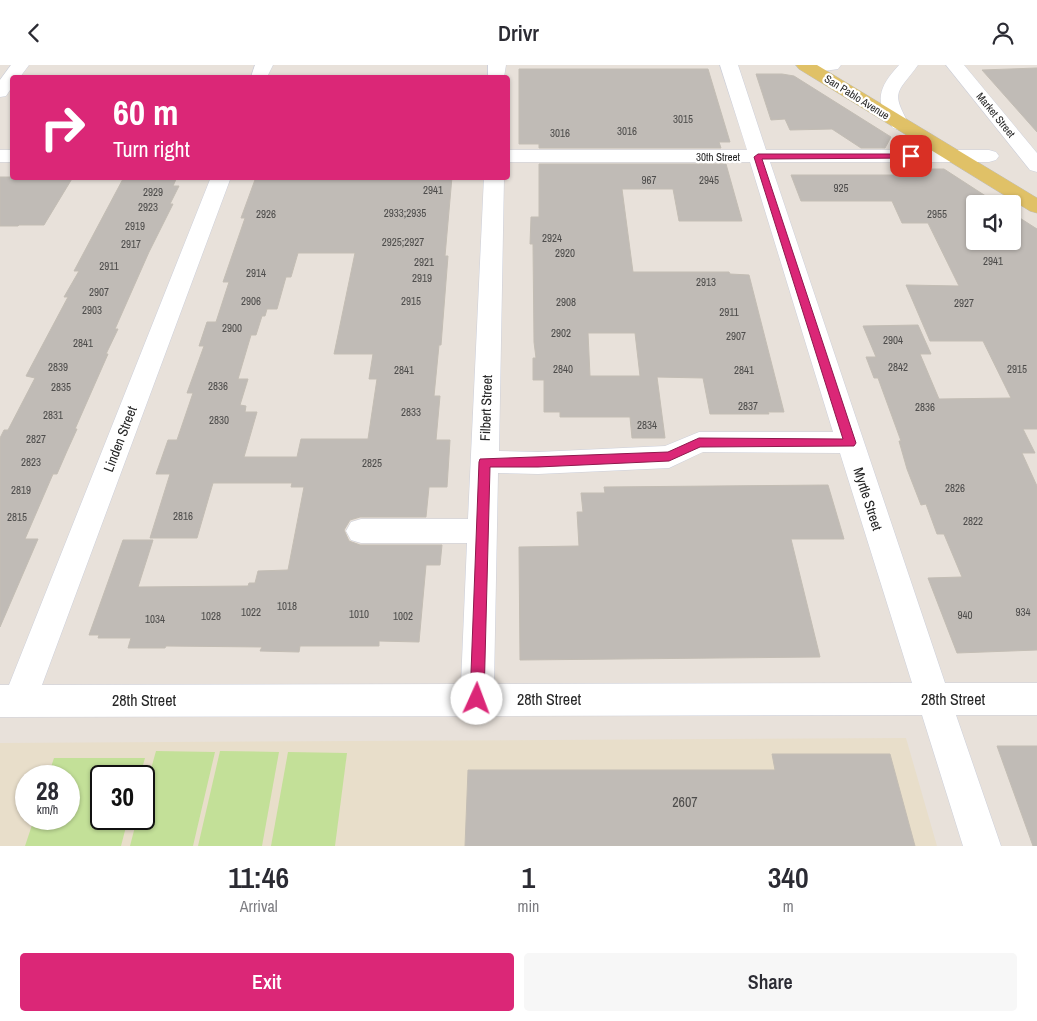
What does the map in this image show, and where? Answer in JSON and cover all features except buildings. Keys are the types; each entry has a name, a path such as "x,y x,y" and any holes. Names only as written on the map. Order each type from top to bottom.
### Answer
{"main road":[{"name":"San Pablo Avenue","path":"833,65 1037,185"},
{"name":"San Pablo Avenue","path":"807,66 1037,207"}],"street":[{"name":"Myrtle Street","path":"728,65 982,846"},
{"path":"807,66 833,65"},
{"path":"900,124 887,96 892,83 909,65"},
{"name":"Market Street","path":"955,65 1037,166"},
{"path":"0,92 10,78"},
{"name":"30th Street","path":"510,156 989,156"},
{"name":"Linden Street","path":"10,701 220,180"},
{"name":"Filbert Street","path":"477,699 494,180"},
{"path":"484,462 538,463 669,457 699,443 850,443"},
{"path":"361,531 482,531"},
{"name":"28th Street","path":"10,701 1037,699"}],"shaded area":[{"path":"906,738 937,846 0,846 0,743"}],"green space":[{"path":"156,751 215,752 193,846 130,846 134,830 155,830 155,765 152,765"},
{"path":"220,751 279,752 262,846 198,846"},
{"path":"288,752 347,753 335,846 271,846"},
{"path":"54,758 145,758 143,765 90,765 90,830 125,830 121,846 25,846 30,830 80,830 80,765 52,765"}],"route":[{"path":"477,699 484,462 538,463 669,457 699,443 850,443 758,157 911,156"}]}
